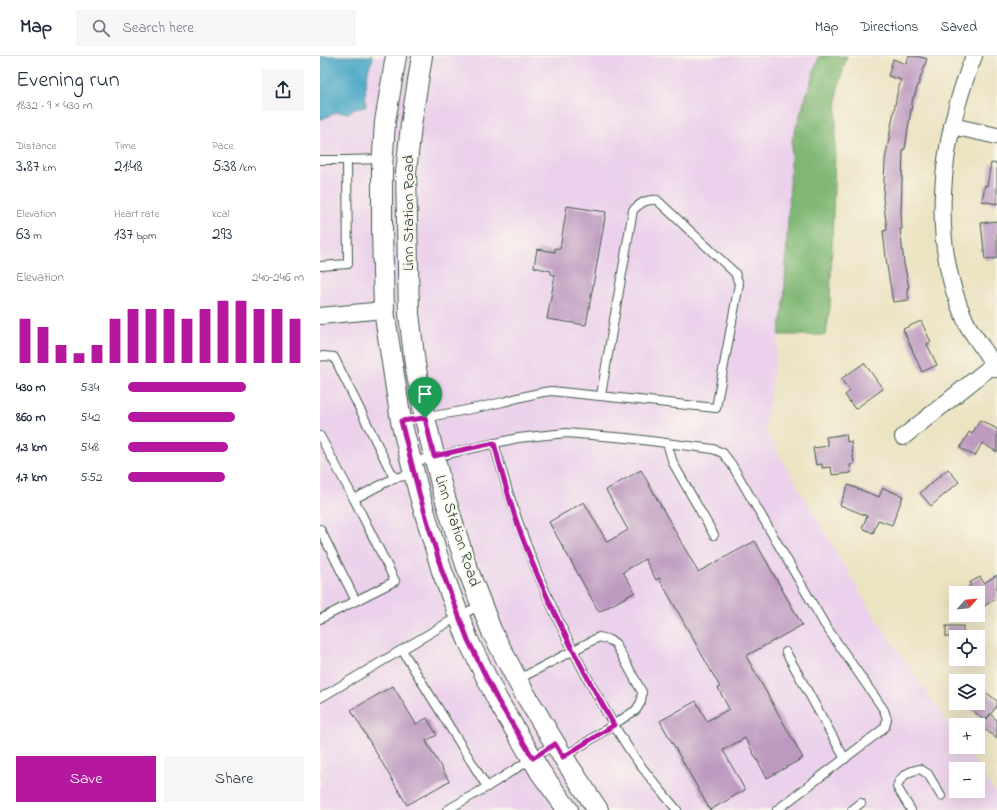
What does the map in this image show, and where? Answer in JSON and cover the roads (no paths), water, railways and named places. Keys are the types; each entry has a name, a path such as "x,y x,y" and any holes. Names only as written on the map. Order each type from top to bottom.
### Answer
{"street":[{"name":"Linn Station Road","path":"396,56 385,122 382,221 384,310 401,421 442,571 468,640 498,701 533,758 568,810"},
{"name":"Linn Station Road","path":"422,56 406,173 409,314 415,364 425,418 446,502 466,565 492,632 517,680 559,751 598,810"},
{"path":"903,437 995,367 968,325 959,305 952,283 945,251 942,201 946,160 952,126 964,81 974,56"},
{"path":"952,126 997,136"},
{"path":"320,316 384,310"}],"lane":[{"path":"320,160 383,159"},
{"path":"320,266 348,264 347,160"},
{"path":"401,421 425,418 503,402 534,393 551,391 716,408 739,284 735,273 657,200 649,199 641,203 633,210 601,395"},
{"path":"320,358 322,356 334,357 394,478"},
{"path":"354,498 434,456 518,438 566,433 667,443 713,449 723,453 732,465 825,625 884,710 887,718 886,727 778,810"},
{"path":"320,436 354,498 395,581 320,619"},
{"path":"494,443 506,489 521,534 544,592 572,651 614,725 635,757 677,810"},
{"path":"667,443 673,463 714,535"},
{"path":"320,529 356,601"},
{"path":"320,698 481,604"},
{"path":"447,810 533,758 559,751 614,725 636,710 641,702 642,692 614,643 608,639 599,637 517,680"},
{"path":"402,650 487,787"},
{"path":"786,652 845,758"},
{"path":"911,810 897,787 899,780 913,771 920,769 928,774 941,796"},
{"path":"852,810 861,804"}],"water":[{"path":"320,56 372,56 373,59 368,70 366,83 366,107 355,109 348,113 337,112 320,120"}]}
